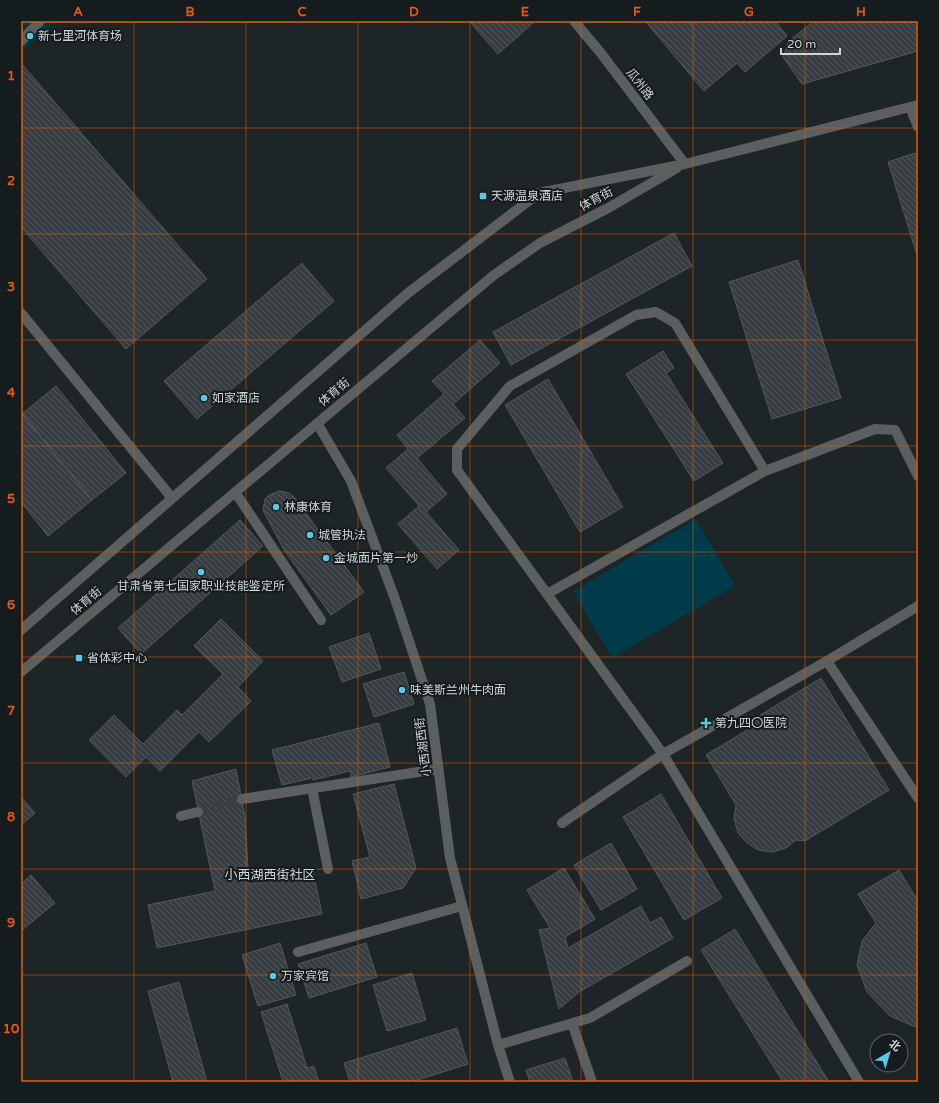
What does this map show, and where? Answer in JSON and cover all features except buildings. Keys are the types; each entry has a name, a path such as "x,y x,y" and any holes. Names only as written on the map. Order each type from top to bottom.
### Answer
{"street":[{"path":"21,41 40,21"},
{"name":"瓜州路","path":"574,21 600,52 685,164"},
{"path":"914,106 918,128"},
{"name":"体育街","path":"21,630 408,293 539,193 685,164 914,106"},
{"name":"体育街","path":"21,672 494,275 540,243 610,207 685,164"},
{"path":"765,471 675,323 656,312 636,315 510,386 457,449 457,470 663,754 859,1082"},
{"path":"21,313 172,498"},
{"name":"小西湖西街","path":"317,423 351,481 395,599 430,704 450,858 498,1045 510,1082"},
{"path":"548,594 765,471 875,429 895,430 918,476"},
{"path":"235,492 321,620"},
{"path":"562,823 663,754 827,661 918,606"},
{"path":"827,661 918,798"},
{"path":"242,799 438,769"},
{"path":"312,788 328,869"},
{"path":"181,816 198,812"},
{"path":"298,952 462,906"},
{"path":"498,1045 590,1018 687,961"},
{"path":"572,1023 592,1082"}],"shaded area":[{"name":"新七里河体育场","path":"21,21 57,21 21,51"},
{"path":"696,519 735,586 612,658 573,591"}],"tunnel":[{"path":"198,812 242,799"}],"place":[{"name":"新七里河体育场","path":"30,36"},
{"name":"天源温泉酒店","path":"483,196"},
{"name":"如家酒店","path":"204,398"},
{"name":"林康体育","path":"276,507"},
{"name":"城管执法","path":"310,535"},
{"name":"金城面片第一炒","path":"326,558"},
{"name":"甘肃省第七国家职业技能鉴定所","path":"201,572"},
{"name":"省体彩中心","path":"79,658"},
{"name":"味美斯兰州牛肉面","path":"402,690"},
{"name":"第九四〇医院","path":"706,723"},
{"name":"万家宾馆","path":"273,976"}],"district":[{"name":"小西湖西街社区","path":"270,874"}]}
